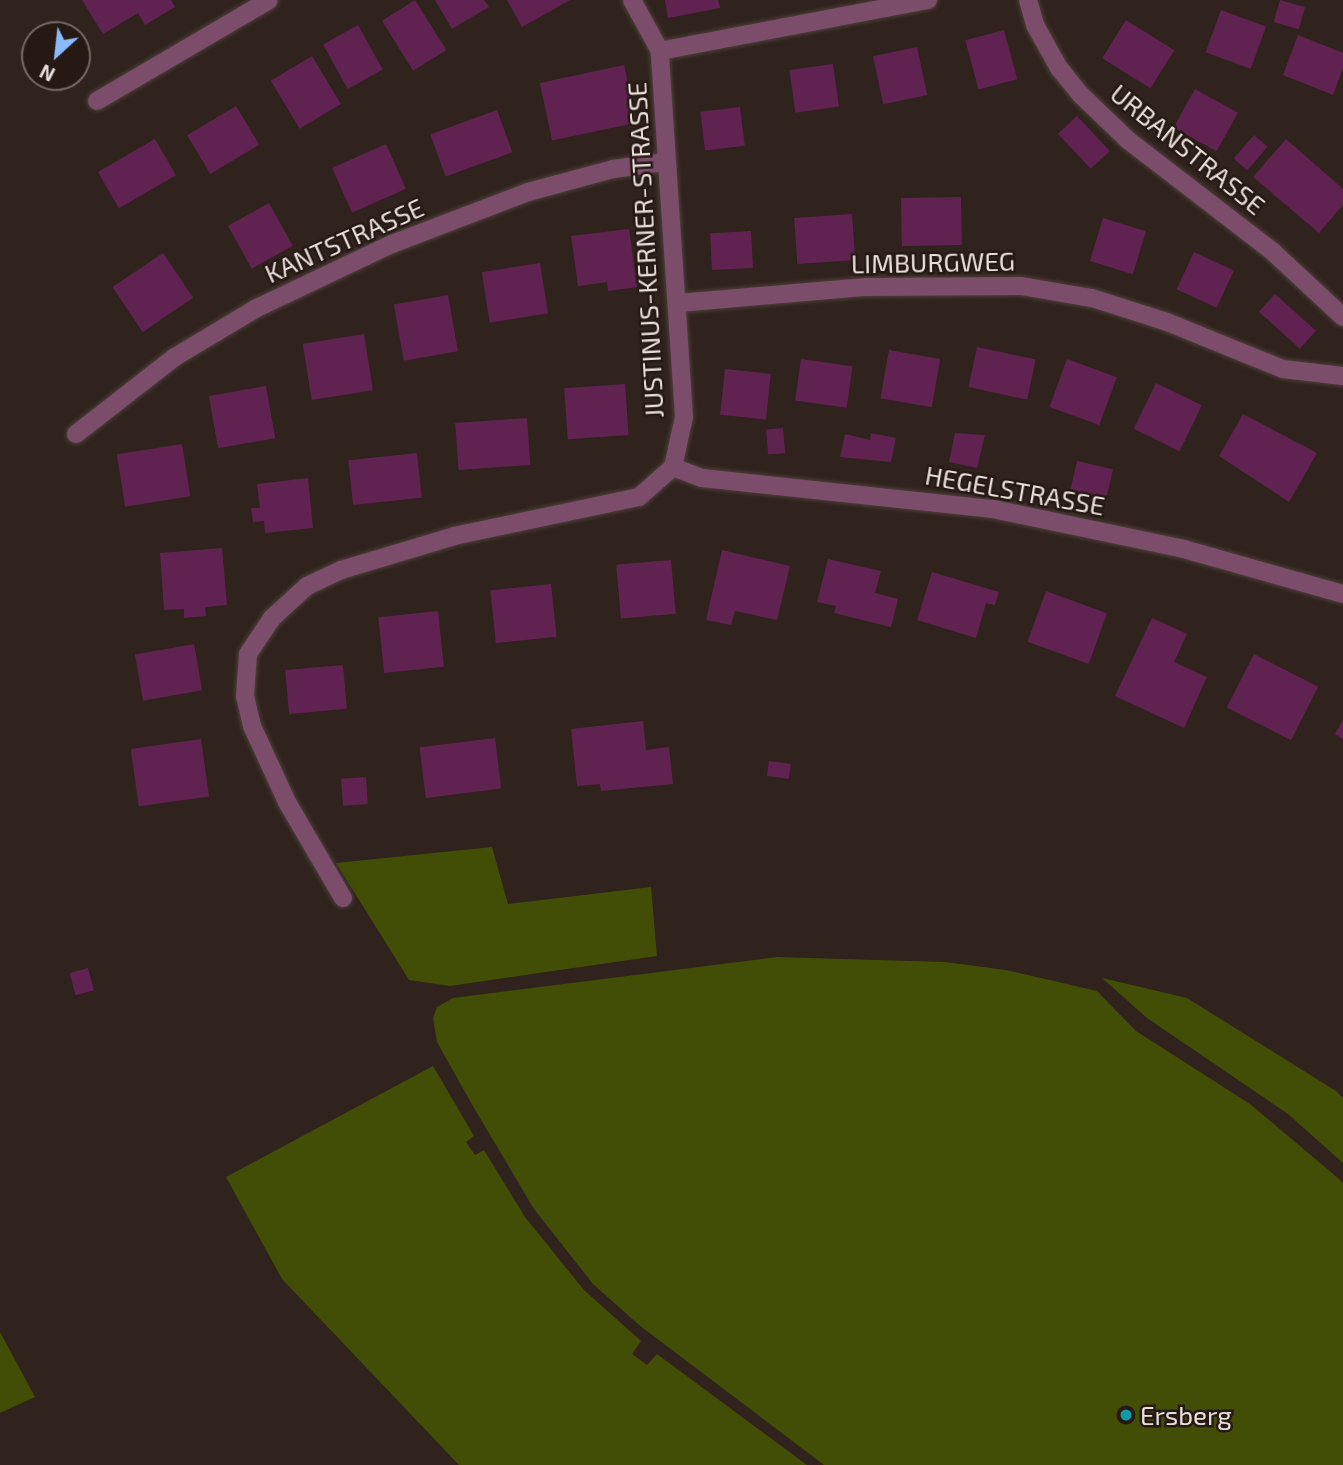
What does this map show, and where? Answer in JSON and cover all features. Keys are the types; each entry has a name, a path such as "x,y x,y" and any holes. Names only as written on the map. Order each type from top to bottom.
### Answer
{"street":[{"path":"97,101 269,0"},
{"name":"JUSTINUS-KERNER-STRASSE","path":"632,0 660,51 664,162 678,303 684,416 673,467"},
{"path":"660,51 928,0"},
{"name":"URBANSTRASSE","path":"1028,0 1035,25 1059,68 1081,95 1128,140 1272,251 1343,317"},
{"name":"KANTSTRASSE","path":"76,434 175,357 257,308 392,244 528,191 613,169 664,162"},
{"name":"LIMBURGWEG","path":"678,303 880,287 1021,286 1092,298 1155,318 1283,369 1343,376"},
{"path":"343,898 287,802 252,726 245,696 248,654 272,618 307,586 354,565 454,536 639,497 673,467"},
{"name":"HEGELSTRASSE","path":"673,467 702,478 993,509 1184,548 1343,594"}],"green space":[{"path":"492,847 508,904 651,887 657,956 450,986 409,980 336,863"},
{"path":"777,957 945,962 1006,970 1097,991 1136,1031 1250,1104 1339,1179 1343,1183 1343,1465 824,1465 639,1325 593,1284 534,1209 474,1108 437,1042 433,1018 437,1007 453,998"},
{"path":"1102,978 1187,998 1336,1091 1343,1098 1343,1163 1288,1114 1147,1018"},
{"path":"433,1066 474,1136 466,1142 475,1155 484,1150 525,1217 584,1290 641,1341 632,1354 647,1365 657,1354 807,1465 459,1465 282,1279 226,1177"},
{"path":"0,1332 35,1397 0,1413"}],"building":[{"path":"82,0 171,0 175,7 145,25 138,13 103,34"},
{"path":"415,0 446,50 413,71 382,21"},
{"path":"435,0 484,0 489,7 452,29"},
{"path":"507,0 570,0 522,27"},
{"path":"665,0 718,0 720,8 668,18"},
{"path":"1280,0 1305,7 1299,29 1274,22"},
{"path":"1221,10 1266,26 1251,69 1206,52"},
{"path":"1126,20 1174,50 1150,88 1102,58"},
{"path":"358,25 383,70 348,89 323,44"},
{"path":"1004,30 1017,79 979,90 965,40"},
{"path":"1298,35 1343,53 1343,68 1333,95 1283,75"},
{"path":"917,47 927,95 883,104 873,56"},
{"path":"312,56 341,104 300,129 271,81"},
{"path":"833,64 839,107 795,113 789,70"},
{"path":"624,65 636,123 552,141 540,83"},
{"path":"1195,89 1238,113 1217,151 1174,127"},
{"path":"236,106 259,145 210,174 187,135"},
{"path":"740,107 745,146 705,151 700,112"},
{"path":"497,110 512,152 446,177 430,134"},
{"path":"1077,116 1110,151 1091,169 1058,134"},
{"path":"1254,135 1268,147 1247,170 1234,158"},
{"path":"155,139 176,175 119,208 98,172"},
{"path":"1286,139 1343,189 1343,205 1319,233 1253,177"},
{"path":"386,144 406,189 352,213 332,168"},
{"path":"961,197 962,245 902,246 901,198"},
{"path":"269,203 293,246 252,269 228,226"},
{"path":"852,214 855,260 797,264 794,218"},
{"path":"1103,218 1146,231 1133,274 1090,261"},
{"path":"629,229 637,287 608,291 607,282 578,286 571,236"},
{"path":"751,231 753,268 712,270 710,233"},
{"path":"1194,252 1234,271 1217,308 1177,289"},
{"path":"163,253 193,298 143,332 112,287"},
{"path":"540,263 548,313 490,323 482,272"},
{"path":"1275,294 1316,331 1300,349 1259,312"},
{"path":"448,295 458,351 404,361 394,305"},
{"path":"364,334 373,390 312,400 303,344"},
{"path":"977,347 1036,359 1027,400 968,387"},
{"path":"889,350 940,359 932,407 880,398"},
{"path":"801,359 852,366 847,408 795,401"},
{"path":"1067,359 1117,377 1099,425 1050,407"},
{"path":"725,369 771,374 766,420 720,415"},
{"path":"1156,383 1202,405 1179,451 1134,429"},
{"path":"625,384 629,435 568,439 564,388"},
{"path":"266,386 275,438 218,448 209,396"},
{"path":"1243,414 1317,453 1289,502 1219,456"},
{"path":"527,418 530,465 458,470 455,423"},
{"path":"783,428 785,453 768,454 766,429"},
{"path":"871,433 896,438 891,462 840,457 845,434 870,440"},
{"path":"955,433 985,435 977,468 949,462"},
{"path":"182,444 190,496 125,507 117,454"},
{"path":"417,453 422,498 353,505 348,460"},
{"path":"1077,461 1113,469 1106,500 1070,491"},
{"path":"308,478 313,528 265,533 264,521 253,522 251,508 260,508 257,484"},
{"path":"222,548 227,605 205,607 206,616 184,618 184,609 164,610 160,553"},
{"path":"722,550 790,566 777,620 735,611 731,625 706,620"},
{"path":"828,559 881,571 875,593 898,599 891,627 834,613 836,606 817,602"},
{"path":"671,560 676,614 621,619 616,565"},
{"path":"932,572 999,592 995,605 986,603 976,638 917,620"},
{"path":"551,584 557,637 496,643 490,590"},
{"path":"1046,591 1107,613 1089,664 1028,642"},
{"path":"438,611 444,667 384,673 378,617"},
{"path":"1152,618 1187,634 1174,662 1207,677 1184,728 1115,696"},
{"path":"194,644 202,690 143,701 135,654"},
{"path":"1254,654 1318,687 1291,740 1227,707"},
{"path":"343,665 347,709 289,714 285,670"},
{"path":"1343,720 1343,739 1335,734"},
{"path":"643,721 646,750 669,747 673,784 601,791 600,784 577,786 571,729"},
{"path":"495,738 501,789 426,798 420,747"},
{"path":"201,739 209,796 139,806 131,749"},
{"path":"769,761 791,764 789,779 767,776"},
{"path":"366,777 368,804 343,806 341,779"},
{"path":"88,968 94,990 76,995 70,973"}],"place":[{"name":"Ersberg","path":"1126,1415"}]}
